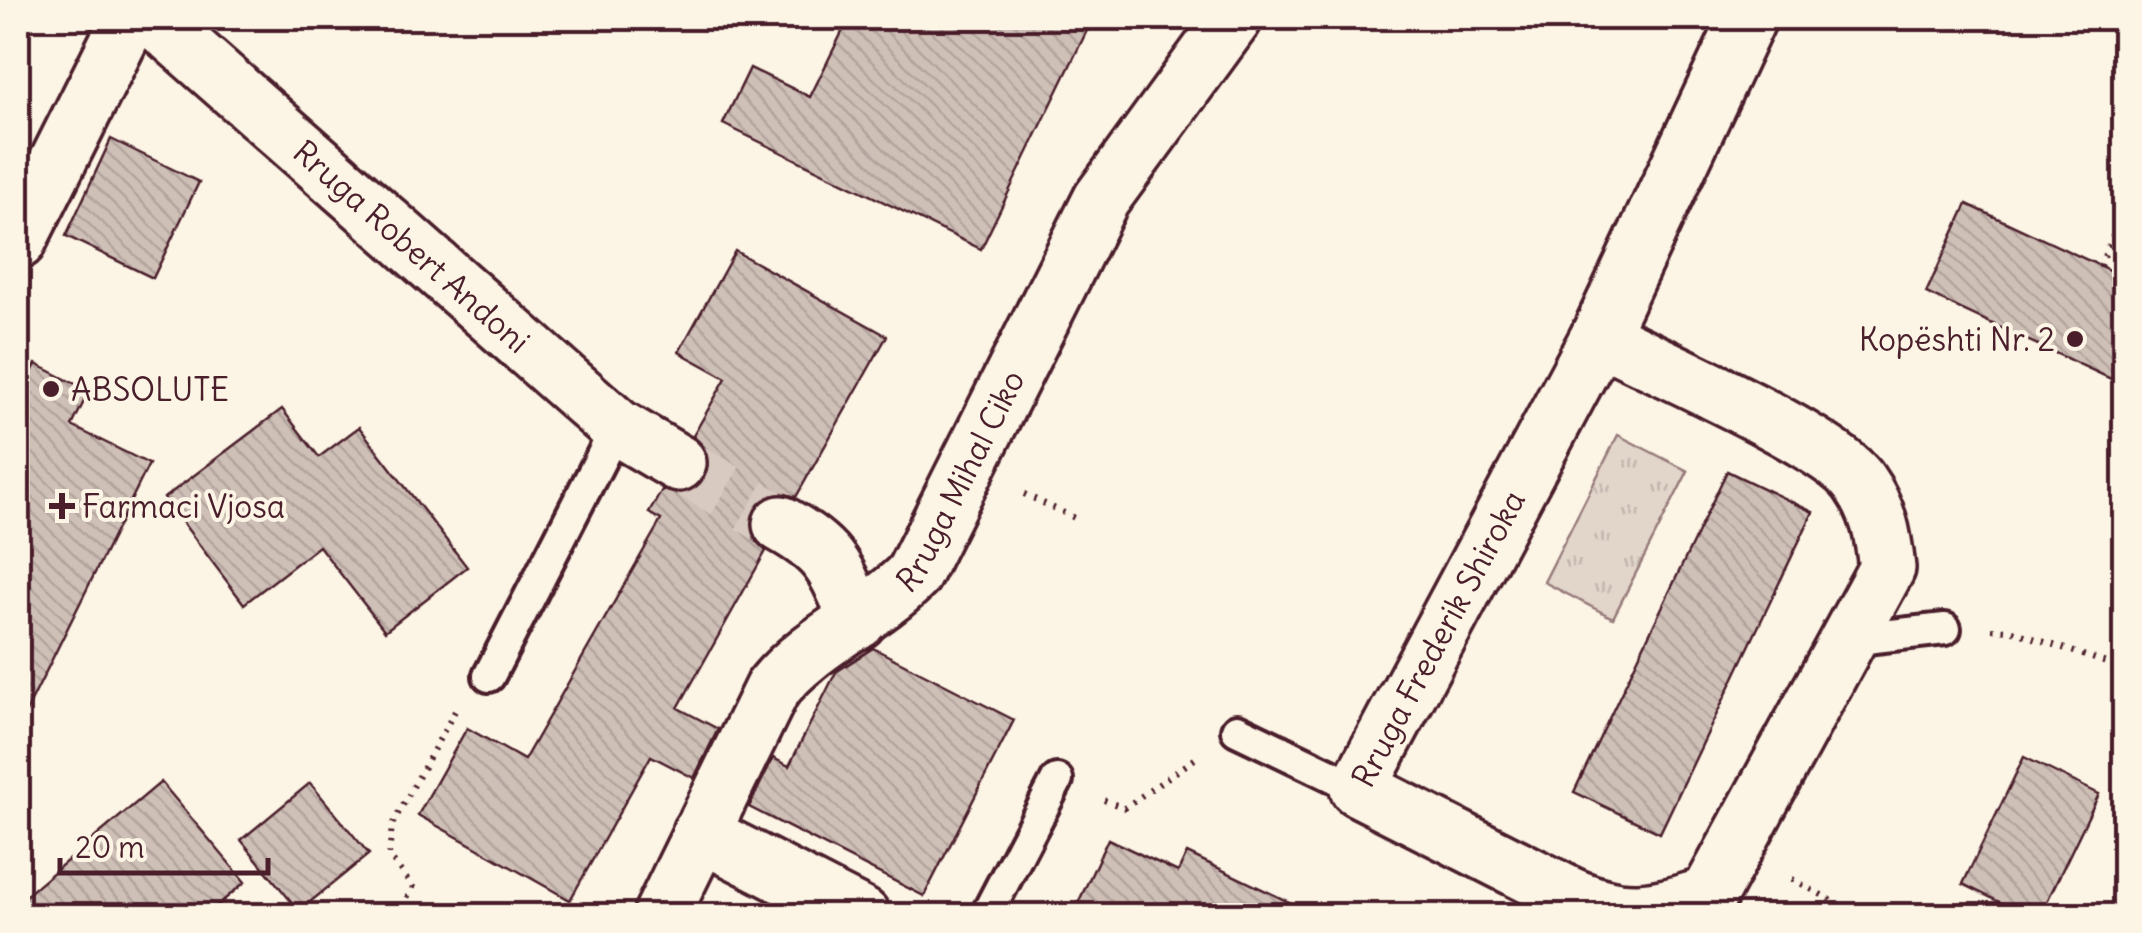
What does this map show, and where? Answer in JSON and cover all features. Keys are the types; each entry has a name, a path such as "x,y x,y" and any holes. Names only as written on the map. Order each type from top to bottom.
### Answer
{"street":[{"path":"18,242 130,18"},
{"name":"Rruga Robert Andoni","path":"153,18 617,428 678,462"},
{"name":"Rruga Mihal Ciko","path":"661,916 772,689 794,662 858,621 913,575 1101,200 1234,18"},
{"name":"Rruga Frederik Shiroka","path":"1599,336 1824,450 1857,479 1882,521 1886,568 1709,895 1649,914 1562,905 1358,788 1599,336 1748,18"},
{"path":"781,524 820,546 836,569 858,621"},
{"path":"700,833 862,916"}],"lane":[{"path":"489,676 617,428"},
{"path":"1848,640 1945,629"},
{"path":"1237,730 1358,788"},
{"path":"986,916 1057,780"}],"path":[{"path":"2100,266 2124,208"},
{"path":"1945,629 2010,630 2124,669"},
{"path":"397,916 413,887 389,856 392,825 452,714 489,676"},
{"path":"1057,780 1124,808 1237,730"},
{"path":"1734,849 1862,916"}],"green space":[{"path":"1618,435 1688,471 1613,618 1544,582"}],"building":[{"path":"849,18 1093,18 981,249 723,124 750,68 810,97"},
{"path":"111,139 199,182 153,278 66,236"},
{"name":"Kopështi Nr. 2","path":"1967,204 2124,277 2124,385 1926,293"},
{"path":"735,251 887,336 796,497 782,493 767,496 754,509 750,523 753,538 766,551 678,708 718,729 694,778 651,756 570,900 418,815 467,728 524,760 661,520 649,513 662,490 677,494 692,491 705,478 709,462 706,449 693,436 726,378 679,352"},
{"name":"Farmaci Vjosa","path":"36,364 89,391 72,426 149,464 18,728 18,400"},
{"path":"282,409 319,457 359,427 467,567 385,631 319,546 244,604 164,498"},
{"path":"1727,471 1813,512 1660,833 1574,792"},
{"path":"873,648 1014,720 924,896 749,807 773,758 789,766 836,672"},
{"path":"2024,757 2099,794 2040,916 2028,916 1963,884"},
{"path":"161,782 245,882 205,916 18,916 18,902"},
{"path":"310,783 369,854 299,911 241,840"},
{"path":"1108,839 1178,872 1187,853 1318,916 1072,916"}],"tunnel":[{"path":"678,463 781,524"}],"place":[{"name":"Kopështi Nr. 2","path":"2075,339"},
{"name":"ABSOLUTE","path":"51,389"},
{"name":"Farmaci Vjosa","path":"62,506"}]}
